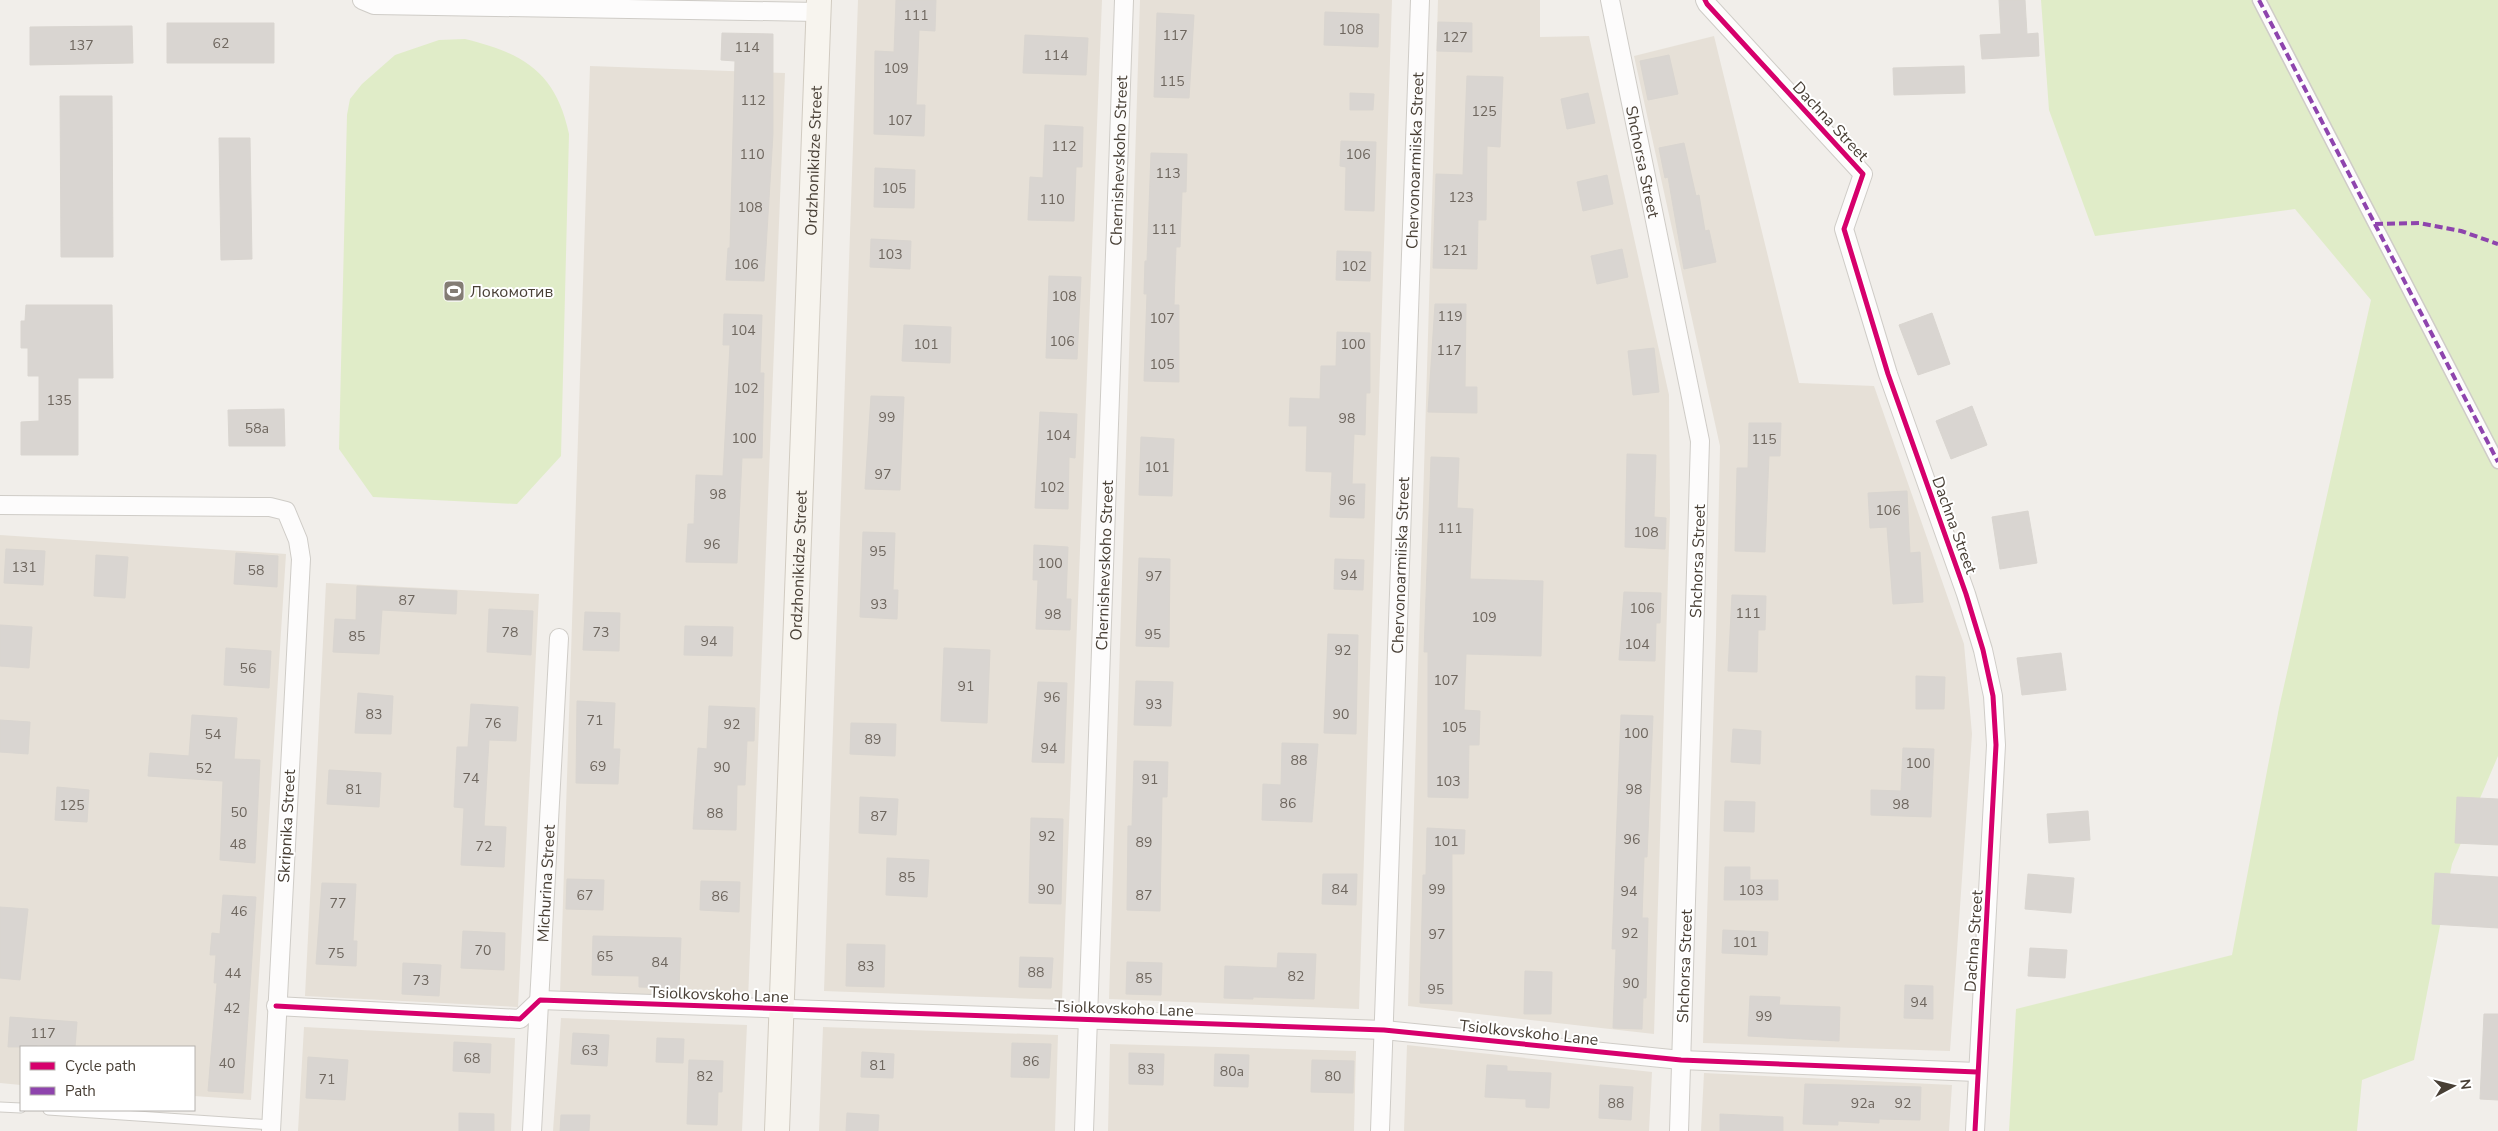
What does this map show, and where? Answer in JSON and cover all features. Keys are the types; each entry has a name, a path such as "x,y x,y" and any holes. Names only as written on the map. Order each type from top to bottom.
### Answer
{"main road":[{"name":"Ordzhonikidze Street","path":"777,1131 818,6"}],"street":[{"path":"362,0 374,5 818,6"},
{"name":"Chernishevskoho Street","path":"1084,1131 1124,0"},
{"name":"Chervonoarmiiska Street","path":"1380,1131 1420,0"},
{"name":"Shchorsa Street","path":"1610,0 1700,440 1679,1131"},
{"name":"Dachna Street","path":"1705,0 1863,174 1844,229 1888,374 1966,594 1983,650 1993,696 1996,745 1975,1131"},
{"path":"2259,0 2498,462"},
{"name":"Skripnika Street","path":"0,504 270,507 286,511 298,540 301,559 271,1128"},
{"name":"Michurina Street","path":"532,1131 559,638"},
{"path":"276,1006 520,1019 540,1000"},
{"name":"Tsiolkovskoho Lane","path":"540,1000 1384,1030 1681,1060 1977,1072"}],"lane":[{"path":"0,1106 20,1108"},
{"path":"60,1111 271,1128"}],"shaded area":[{"path":"858,0 1102,0 1062,1000 824,991"},
{"path":"1140,0 1392,0 1359,1009 1109,999"},
{"path":"1438,0 1540,0 1540,37 1589,36 1669,395 1670,512 1654,1034 1408,1006"},
{"path":"1714,36 1799,383 1874,386 1964,644 1972,734 1950,1051 1703,1043 1720,446 1634,56"},
{"path":"590,66 785,73 748,1000 560,994"},
{"path":"0,535 286,554 251,1100 195,1096 195,1046 20,1046 20,1085 0,1083"},
{"path":"326,583 539,594 518,1007 305,996"},
{"path":"561,1018 747,1025 742,1131 553,1131"},
{"path":"304,1027 515,1038 511,1131 298,1131"},
{"path":"823,1027 1058,1035 1055,1131 819,1131"},
{"path":"1110,1044 1356,1051 1354,1131 1108,1131"},
{"path":"1407,1045 1652,1072 1649,1131 1404,1131"},
{"path":"1704,1073 1952,1085 1949,1131 1701,1131"}],"green space":[{"path":"2041,0 2498,0 2498,756 2452,864 2414,1060 2362,1080 2357,1131 2009,1131 2016,1009 2232,955 2279,708 2371,300 2295,209 2095,236 2049,110"},
{"name":"Локомотив","path":"465,39 504,51 534,68 546,80 555,95 569,134 561,456 517,504 373,497 339,449 347,115 350,99 362,84 395,55 439,40"}],"building":[{"path":"896,0 936,0 935,31 919,30 916,105 925,105 924,136 874,134 875,51 894,52"},
{"path":"1999,0 2025,0 2027,34 2038,33 2039,56 1982,59 1980,35 2001,34"},
{"path":"1325,12 1379,14 1378,47 1324,45"},
{"path":"1157,13 1194,15 1189,98 1154,97"},
{"path":"1438,22 1472,23 1472,52 1437,51"},
{"path":"167,23 274,23 274,63 167,63"},
{"path":"132,26 133,63 30,65 30,27"},
{"path":"722,33 773,34 773,134 764,281 726,280 728,248 730,248 735,61 721,60"},
{"path":"1025,35 1088,38 1086,75 1023,73"},
{"path":"1669,55 1678,94 1648,100 1640,61"},
{"path":"1964,66 1965,93 1894,95 1893,68"},
{"path":"1467,76 1503,77 1500,147 1487,146 1486,220 1478,220 1477,269 1433,268 1436,174 1463,175"},
{"path":"1350,93 1374,94 1373,110 1350,110"},
{"path":"1588,93 1595,123 1567,129 1561,99"},
{"path":"60,96 112,96 113,257 61,257"},
{"path":"1045,125 1083,127 1082,167 1076,167 1074,221 1028,220 1030,177 1043,178"},
{"path":"219,138 250,138 252,259 221,260"},
{"path":"1341,141 1376,142 1374,211 1345,210 1346,167 1340,166"},
{"path":"1684,143 1696,196 1699,195 1705,231 1709,230 1716,262 1684,269 1668,177 1665,178 1659,148"},
{"path":"1151,153 1187,154 1186,192 1182,192 1180,247 1176,247 1174,305 1179,305 1179,382 1144,381 1147,294 1144,294 1145,261 1147,261"},
{"path":"875,168 915,170 914,208 874,207"},
{"path":"1607,175 1613,204 1583,211 1577,182"},
{"path":"871,239 911,241 910,269 870,267"},
{"path":"1622,249 1628,277 1597,284 1591,256"},
{"path":"1337,251 1371,252 1370,281 1336,280"},
{"path":"1049,276 1081,277 1077,359 1046,358"},
{"path":"1435,304 1466,304 1465,387 1477,387 1477,413 1428,412"},
{"path":"26,305 112,305 113,378 78,378 78,455 21,455 21,422 39,421 39,376 28,376 28,348 21,348 21,321 25,321"},
{"path":"1932,313 1950,364 1918,375 1899,325"},
{"path":"724,314 762,315 760,373 764,373 762,458 742,458 737,563 686,562 688,524 694,524 696,475 723,476 730,345 723,345"},
{"path":"904,325 951,327 950,363 902,361"},
{"path":"1337,332 1370,333 1370,393 1366,393 1365,435 1354,434 1352,484 1365,484 1364,518 1330,517 1332,472 1306,471 1307,426 1289,426 1290,398 1320,399 1321,366 1336,366"},
{"path":"1654,348 1659,392 1633,395 1628,351"},
{"path":"871,396 904,397 900,490 865,489"},
{"path":"1972,406 1987,445 1951,459 1936,421"},
{"path":"284,409 285,446 229,446 228,410"},
{"path":"1040,412 1077,414 1075,458 1069,457 1068,509 1035,508"},
{"path":"1749,423 1781,423 1780,456 1769,456 1765,552 1735,551 1737,468 1748,468"},
{"path":"1141,437 1174,439 1172,496 1139,495"},
{"path":"1627,454 1656,455 1654,517 1666,518 1665,549 1625,547"},
{"path":"1431,457 1459,458 1457,508 1473,509 1470,579 1543,581 1541,656 1466,654 1464,710 1480,711 1479,745 1469,745 1468,798 1428,797 1428,652 1424,652"},
{"path":"1907,491 1910,553 1920,552 1923,602 1893,604 1887,527 1870,528 1868,493"},
{"path":"2028,511 2037,563 2000,569 1992,517"},
{"path":"863,532 895,533 893,590 898,590 897,619 860,617"},
{"path":"1034,545 1068,547 1066,599 1071,599 1070,630 1036,629 1038,580 1033,580"},
{"path":"6,549 45,551 43,585 4,583"},
{"path":"236,553 278,556 277,587 234,584"},
{"path":"96,555 128,557 125,598 94,596"},
{"path":"1139,558 1170,559 1169,647 1136,646"},
{"path":"1335,559 1364,560 1363,590 1334,589"},
{"path":"357,586 457,591 456,614 382,610 379,654 333,652 335,619 356,620"},
{"path":"1624,592 1661,593 1660,623 1656,623 1655,661 1619,660"},
{"path":"1732,595 1766,596 1765,630 1758,630 1757,672 1728,671"},
{"path":"489,609 533,611 531,655 487,652"},
{"path":"585,612 620,613 619,651 583,650"},
{"path":"0,625 32,627 29,668 0,666"},
{"path":"685,626 733,627 732,656 684,655"},
{"path":"1328,634 1358,635 1356,734 1324,733"},
{"path":"226,648 271,651 269,688 224,685"},
{"path":"944,648 990,650 987,723 941,721"},
{"path":"2061,653 2066,690 2022,695 2017,658"},
{"path":"1916,676 1945,677 1944,709 1916,709"},
{"path":"1136,681 1173,682 1171,726 1134,725"},
{"path":"1038,682 1067,683 1064,763 1032,762"},
{"path":"358,693 393,696 391,734 355,733"},
{"path":"577,701 615,703 613,749 620,749 618,784 576,783"},
{"path":"471,704 518,707 516,741 489,740 484,826 506,827 504,867 461,865 464,808 454,807 457,747 468,747"},
{"path":"709,706 755,708 754,741 747,741 745,785 737,785 736,830 693,829 698,748 707,749"},
{"path":"192,715 237,718 234,759 260,760 255,863 220,860 223,781 148,776 150,753 189,756"},
{"path":"1621,715 1653,716 1647,857 1644,857 1642,918 1648,918 1646,998 1643,998 1642,1029 1613,1028 1616,949 1612,949"},
{"path":"0,720 30,722 28,754 0,752"},
{"path":"851,723 896,724 895,756 850,754"},
{"path":"1733,729 1761,731 1760,764 1731,762"},
{"path":"1282,743 1318,744 1312,822 1262,820 1263,784 1281,785"},
{"path":"1903,748 1934,749 1931,817 1871,815 1871,790 1901,791"},
{"path":"1134,761 1168,762 1167,797 1162,797 1160,911 1127,910 1128,826 1132,826"},
{"path":"329,770 381,773 379,807 327,804"},
{"path":"57,787 89,790 87,822 55,820"},
{"path":"860,797 898,799 896,835 859,833"},
{"path":"2457,797 2498,799 2498,845 2455,843"},
{"path":"1725,801 1755,802 1754,832 1724,831"},
{"path":"2088,811 2090,840 2049,843 2047,814"},
{"path":"1031,818 1063,819 1061,904 1029,903"},
{"path":"1427,828 1465,830 1464,854 1452,854 1452,1004 1420,1003 1423,875 1426,875"},
{"path":"887,858 929,860 927,897 886,895"},
{"path":"1725,867 1750,867 1750,880 1778,880 1778,900 1724,900"},
{"path":"2435,873 2498,877 2498,928 2432,924"},
{"path":"1323,874 1357,874 1356,905 1322,904"},
{"path":"2028,874 2074,878 2071,913 2025,909"},
{"path":"567,879 604,880 603,910 566,909"},
{"path":"701,881 740,882 739,912 700,910"},
{"path":"322,883 356,884 353,941 357,941 356,966 316,964"},
{"path":"223,895 256,897 243,1093 208,1091 217,983 214,983 216,955 210,955 212,933 220,934"},
{"path":"0,907 28,909 20,980 0,978"},
{"path":"1723,930 1768,932 1767,955 1722,953"},
{"path":"463,931 505,933 504,970 461,968"},
{"path":"593,936 681,938 679,988 639,987 639,976 592,975"},
{"path":"847,944 885,945 884,987 846,986"},
{"path":"2030,948 2067,950 2065,978 2028,976"},
{"path":"1278,953 1316,954 1314,999 1224,998 1225,966 1277,968"},
{"path":"1020,957 1053,958 1051,988 1019,987"},
{"path":"1127,962 1162,963 1161,995 1126,994"},
{"path":"403,963 441,965 439,996 402,994"},
{"path":"1525,971 1552,972 1551,1014 1524,1014"},
{"path":"1905,985 1933,986 1933,1019 1904,1018"},
{"path":"1750,996 1780,997 1779,1005 1840,1007 1839,1041 1748,1036"},
{"path":"2484,1014 2498,1014 2498,1100 2480,1099"},
{"path":"10,1017 77,1022 75,1046 37,1045 8,1047"},
{"path":"573,1033 609,1035 607,1066 571,1064"},
{"path":"657,1038 684,1039 683,1063 656,1062"},
{"path":"454,1042 491,1044 490,1073 453,1071"},
{"path":"1012,1043 1051,1044 1049,1078 1011,1077"},
{"path":"862,1052 894,1054 893,1078 861,1077"},
{"path":"1129,1053 1164,1054 1163,1085 1129,1084"},
{"path":"1215,1054 1249,1055 1248,1087 1214,1086"},
{"path":"308,1057 348,1060 345,1100 306,1098"},
{"path":"689,1060 723,1061 722,1092 718,1092 717,1125 687,1124"},
{"path":"1312,1060 1354,1061 1353,1093 1311,1092"},
{"path":"1487,1065 1507,1066 1507,1071 1551,1073 1549,1108 1526,1107 1526,1099 1485,1097"},
{"path":"1805,1084 1921,1087 1920,1120 1879,1119 1879,1123 1838,1121 1838,1125 1803,1124"},
{"path":"1600,1085 1633,1087 1631,1120 1599,1118"},
{"path":"459,1113 494,1114 494,1131 459,1131"},
{"path":"847,1113 879,1115 878,1131 846,1131"},
{"path":"1720,1114 1783,1117 1783,1131 1720,1131"},
{"path":"561,1115 590,1115 589,1131 560,1131"}],"marked path":[{"path":"2259,0 2498,462"},
{"path":"2375,224 2419,223 2461,231 2498,244"}],"cycle path":[{"path":"1705,0 1863,174 1844,229 1888,374 1966,594 1983,650 1993,696 1996,745 1975,1131"},
{"path":"276,1006 520,1019 540,1000 1384,1030 1681,1060 1977,1072"}],"place":[{"name":"Локомотив","path":"454,291"}]}
